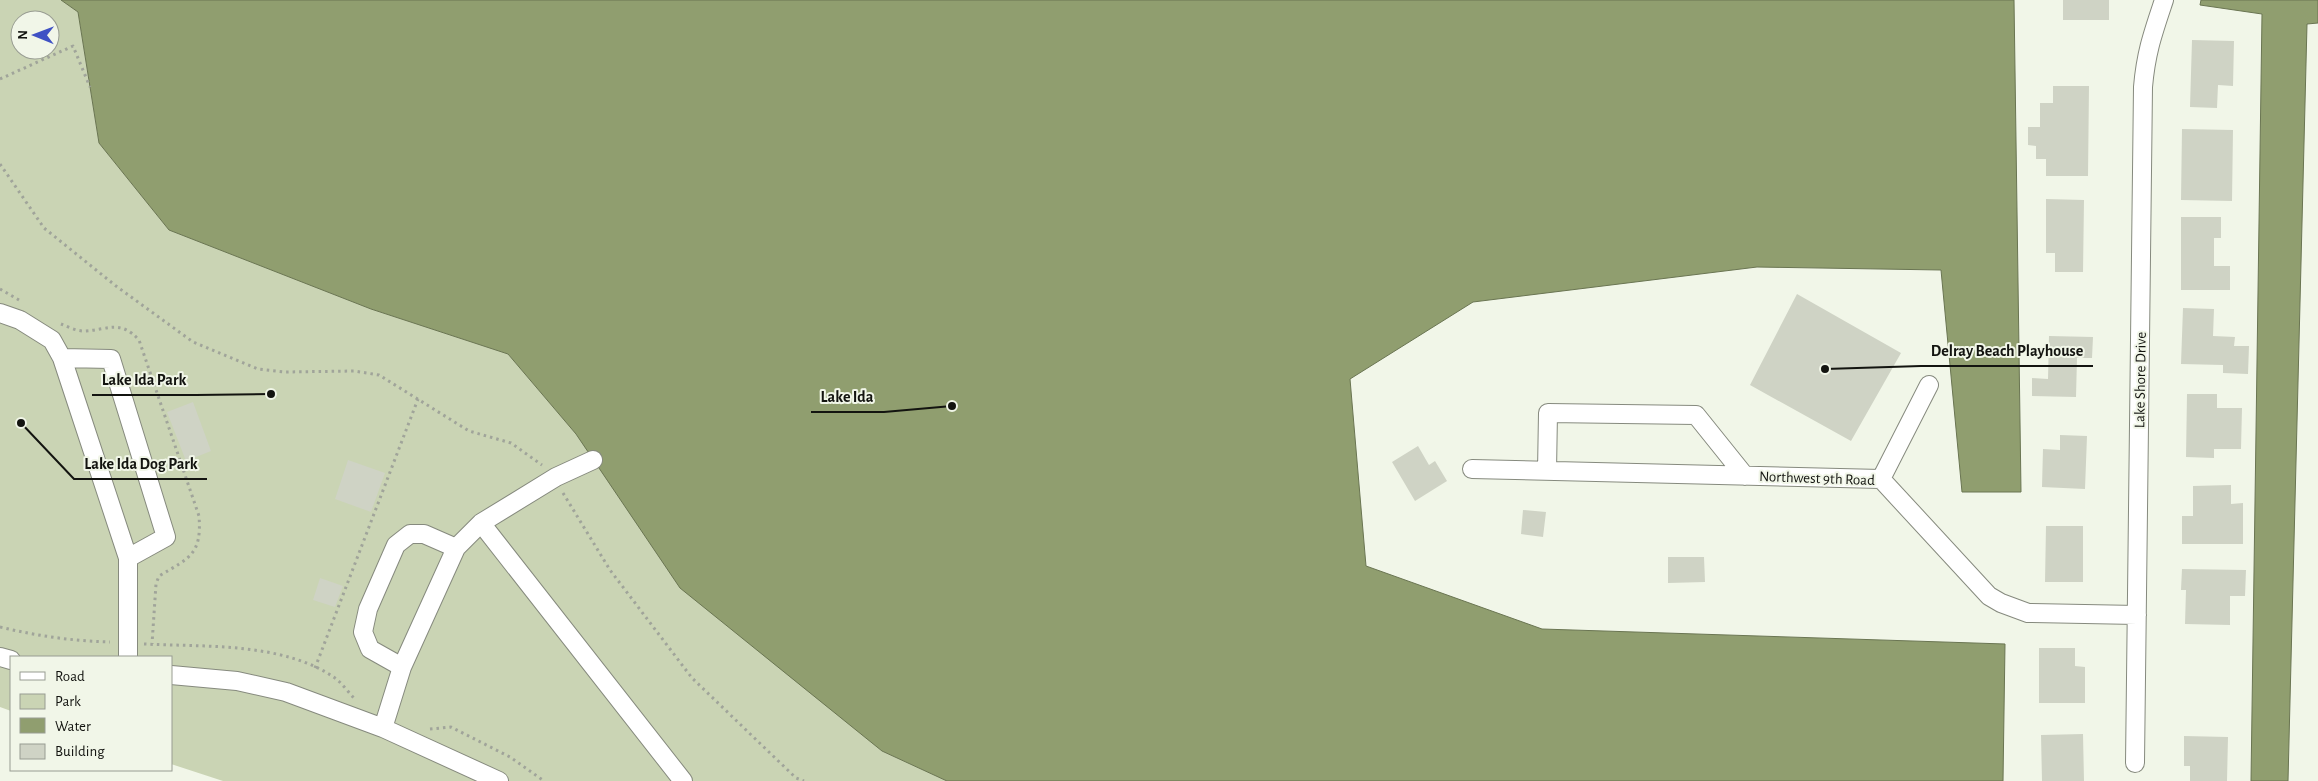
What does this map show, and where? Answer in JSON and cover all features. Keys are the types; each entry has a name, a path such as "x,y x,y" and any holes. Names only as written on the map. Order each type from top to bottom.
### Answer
{"street":[{"name":"Lake Shore Drive","path":"2135,763 2143,87 2150,42 2164,0"},
{"path":"0,313 20,320 52,340 62,358 128,558 128,656"},
{"path":"62,358 111,358 166,537 128,558"},
{"path":"1882,479 1929,384"},
{"path":"1547,471 1548,413 1696,415 1746,476"},
{"path":"383,728 402,667 456,548 480,523 556,477 593,460"},
{"name":"Northwest 9th Road","path":"1472,469 1882,479 1989,596 2001,603 2028,613 2137,616"},
{"path":"480,523 683,781"},
{"path":"402,667 370,648 363,632 368,609 396,545 410,534 424,534 456,548"},
{"path":"172,675 237,681 286,692 383,728 499,781"}],"path":[{"path":"0,79 73,46 90,87"},
{"path":"0,164 44,228 116,286 193,342 258,369 286,372 354,371 379,375 469,431 510,443 536,459 556,477 567,500 610,570 692,678 796,778 804,781"},
{"path":"315,668 418,399"}],"green space":[{"path":"0,0 61,0 78,12 99,143 169,230 371,309 508,354 576,434 882,751 947,781 223,781 172,764 172,656 10,656 10,711 0,707"}],"water":[{"path":"61,0 2014,0 2021,492 1962,492 1941,270 1757,267 1473,302 1350,379 1366,566 1542,629 2005,644 2003,781 947,781 882,751 680,588 576,434 508,354 371,309 169,230 99,143 78,12"},
{"path":"2201,0 2318,0 2318,23 2307,24 2288,781 2251,781 2262,14 2200,5"}],"building":[{"path":"2063,0 2109,0 2109,20 2063,20"},
{"path":"2192,40 2234,41 2233,86 2218,85 2217,108 2190,107"},
{"path":"2053,86 2089,86 2088,176 2046,176 2046,159 2036,159 2036,146 2028,145 2028,127 2040,127 2040,103 2053,103"},
{"path":"2182,129 2233,130 2232,201 2181,200"},
{"path":"2046,199 2084,200 2083,272 2055,272 2055,253 2046,253"},
{"path":"2181,217 2221,217 2221,238 2214,238 2214,266 2230,266 2230,290 2181,290"},
{"path":"1797,294 1901,353 1851,441 1750,385"},
{"path":"2183,308 2214,309 2213,336 2235,337 2234,346 2249,346 2248,374 2223,373 2223,365 2181,364"},
{"path":"2049,336 2093,337 2092,358 2077,358 2076,397 2032,396 2032,378 2048,379"},
{"path":"2187,394 2217,394 2217,408 2242,408 2241,449 2214,449 2214,458 2186,457"},
{"path":"193,402 211,451 186,461 167,412"},
{"path":"2060,435 2087,436 2085,489 2042,487 2043,449 2060,450"},
{"path":"1418,446 1429,465 1435,461 1447,481 1415,501 1392,462"},
{"path":"348,460 385,473 371,512 335,499"},
{"path":"2231,485 2231,504 2243,503 2243,544 2182,544 2182,516 2193,516 2193,486"},
{"path":"1523,510 1546,512 1543,537 1521,534"},
{"path":"2046,526 2083,526 2083,582 2045,582"},
{"path":"1668,557 1704,557 1705,582 1668,583"},
{"path":"2182,569 2246,570 2245,596 2230,596 2230,625 2185,624 2186,590 2181,590"},
{"path":"320,578 343,586 335,607 313,600"},
{"path":"2039,648 2075,648 2075,666 2085,667 2085,703 2039,703"},
{"path":"2083,734 2084,781 2042,781 2041,735"},
{"path":"2184,736 2228,737 2227,781 2190,781 2190,766 2184,766"}],"place":[{"name":"Delray Beach Playhouse","path":"1825,369"},
{"name":"Lake Ida Park","path":"271,394"},
{"name":"Lake Ida","path":"952,406"},
{"name":"Lake Ida Dog Park","path":"21,423"}]}
